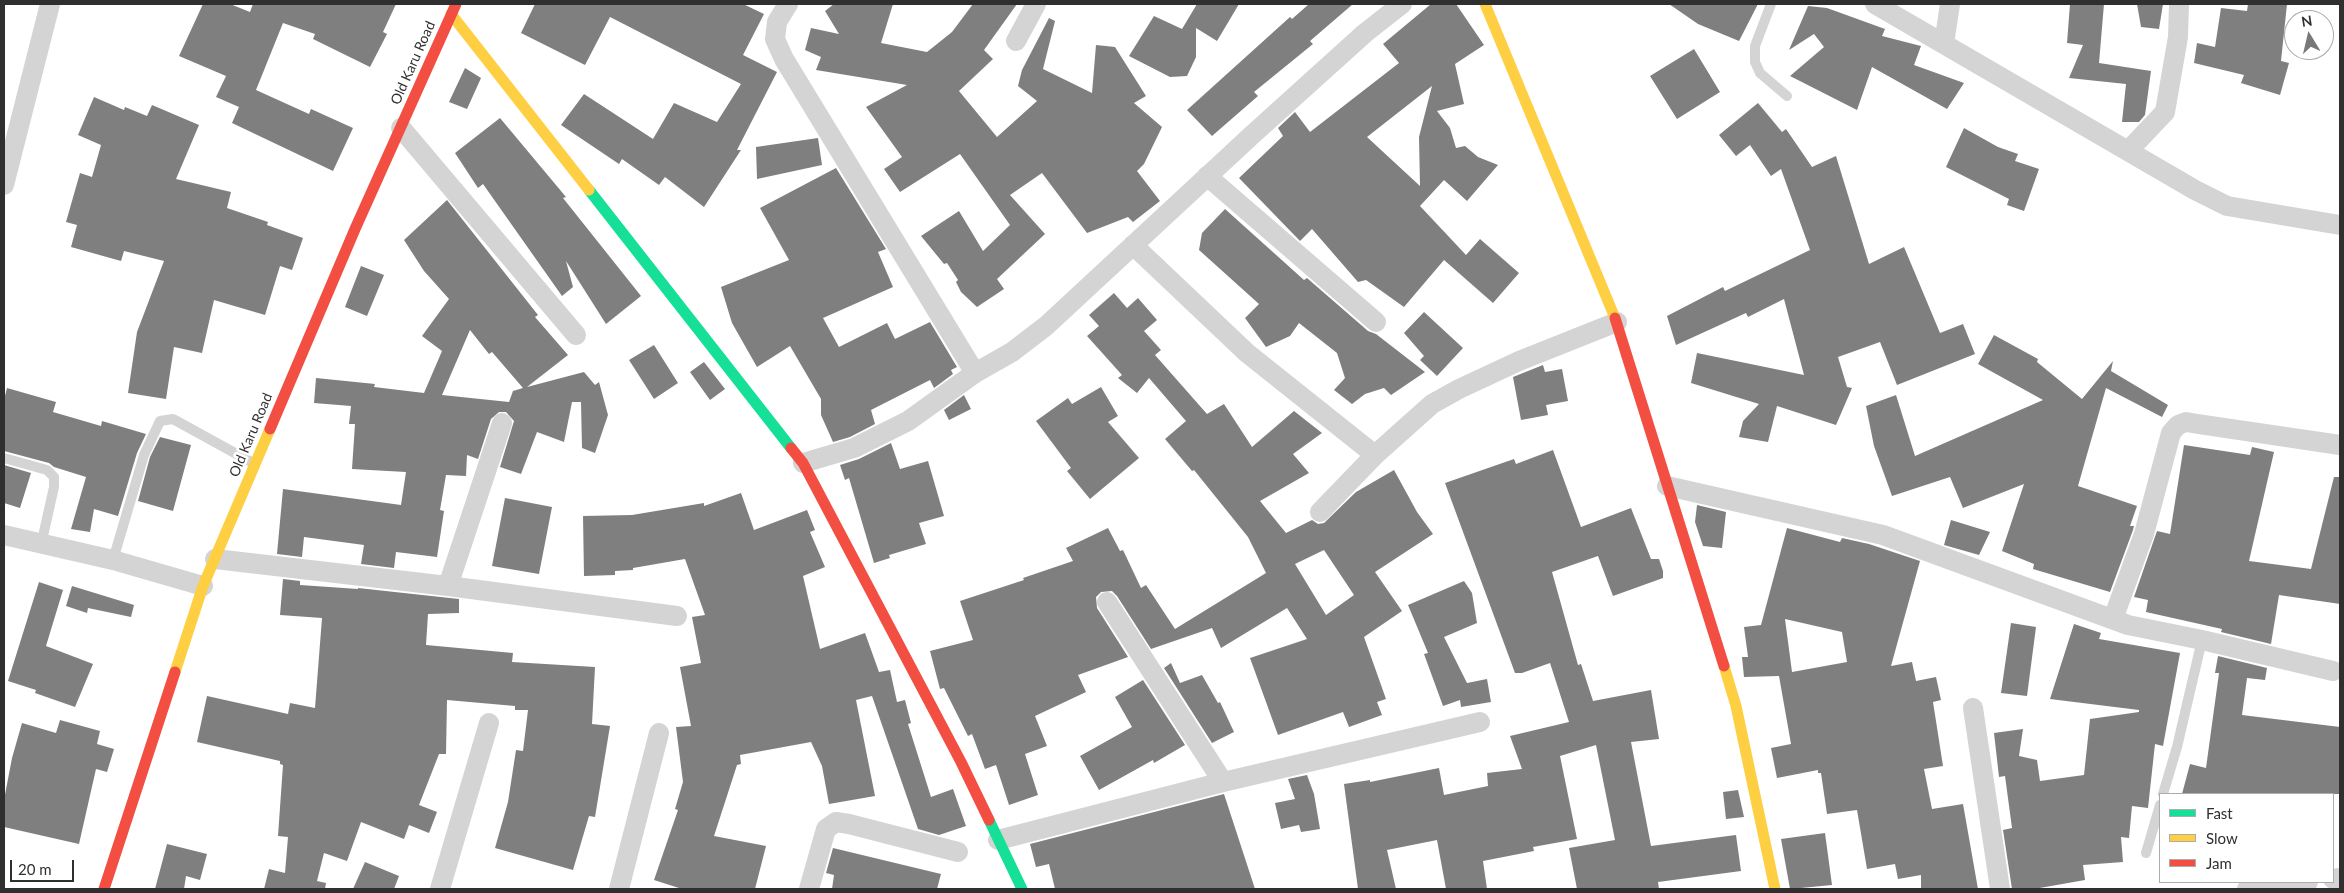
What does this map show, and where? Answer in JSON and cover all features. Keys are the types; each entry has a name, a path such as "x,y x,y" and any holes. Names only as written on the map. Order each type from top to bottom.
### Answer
{"street":[{"path":"4,184 50,4"},
{"path":"788,4 777,22 775,39 784,59 975,373"},
{"path":"1016,41 1036,4"},
{"path":"803,463 854,448 908,421 975,373 1012,352 1046,326 1207,176 1366,33 1402,4"},
{"path":"1485,4 1617,322 1736,706 1776,889"},
{"path":"1875,4 2128,151 2228,206 2340,225"},
{"path":"1944,44 1950,4"},
{"path":"2128,151 2165,112 2178,37 2179,4"},
{"path":"454,9 803,463 961,762 1022,889"},
{"name":"Old Karu Road","path":"104,889 203,586 454,9"},
{"path":"401,128 576,335"},
{"path":"1207,176 1376,322"},
{"path":"1133,245 1247,353 1375,455"},
{"path":"1320,512 1375,455 1432,404 1459,389 1520,361 1617,322"},
{"path":"2113,619 2144,534 2171,433 2178,425 2186,422 2340,445"},
{"path":"448,586 502,423"},
{"path":"1667,486 1892,538 2128,625 2202,640 2333,672"},
{"path":"4,535 113,560 203,586"},
{"path":"214,559 448,586 677,616"},
{"path":"1107,602 1223,782"},
{"path":"1973,708 2000,889"},
{"path":"998,840 1223,782 1480,722"},
{"path":"440,889 489,723"},
{"path":"619,889 659,733"},
{"path":"809,889 826,829 836,822 958,852"},
{"path":"2247,889 2299,883"}],"lane":[{"path":"1771,4 1756,46 1755,62 1760,73 1787,96"},
{"path":"113,560 144,455 160,422 173,420 255,464"},
{"path":"4,458 46,470 54,477 54,487 42,545"},
{"path":"2163,793 2177,747 2202,640"},
{"path":"2146,853 2159,808"}],"building":[{"path":"203,4 230,4 250,12 253,4 396,4 383,32 387,34 370,67 313,39 315,34 283,23 256,90 309,114 311,109 353,128 333,171 232,123 239,107 216,97 226,76 179,56"},
{"path":"535,4 743,4 764,14 743,55 777,72 737,150 741,150 704,207 665,177 659,185 622,159 619,164 561,125 584,94 653,139 674,103 717,122 741,84 610,17 585,65 521,33"},
{"path":"834,4 893,4 881,43 927,52 952,32 973,4 1017,4 984,50 993,59 959,91 997,137 1037,101 1018,86 1022,70 1049,18 1055,21 1043,69 1092,93 1096,45 1115,47 1146,96 1134,103 1162,127 1144,164 1137,171 1160,201 1133,222 1128,217 1087,233 1042,173 1010,195 1045,234 997,279 1004,289 977,307 961,292 956,282 958,280 947,263 944,264 921,236 959,211 983,251 1010,225 960,154 900,192 884,169 902,157 866,107 907,85 816,70 821,57 805,50 811,28 839,34 825,11"},
{"path":"1197,4 1239,4 1217,41 1196,28 1196,57 1187,76 1170,77 1129,56 1154,16 1182,29"},
{"path":"1309,4 1353,4 1310,41 1313,44 1254,92 1258,96 1212,136 1187,110 1290,17 1292,19"},
{"path":"1431,4 1456,4 1484,45 1455,64 1464,104 1437,111 1450,128 1456,148 1465,146 1478,157 1498,165 1467,201 1444,180 1420,206 1466,255 1480,239 1519,273 1493,303 1444,260 1404,307 1366,280 1358,282 1312,229 1300,241 1239,178 1283,136 1278,128 1295,112 1310,132 1399,63 1383,44","holes":["1432,86 1419,137 1420,186 1367,137"]},
{"path":"1669,4 1758,4 1739,41 1698,24"},
{"path":"2070,4 2104,4 2099,63 2151,71 2145,115 2139,122 2122,122 2126,84 2069,78 2083,45 2067,43"},
{"path":"2137,4 2163,4 2159,29 2141,27"},
{"path":"2248,4 2287,4 2286,10 2284,10 2281,61 2289,63 2280,95 2241,83 2244,75 2194,63 2197,43 2215,47 2221,8 2247,11"},
{"path":"1808,6 1827,8 1885,29 1882,36 1921,46 1914,65 1964,83 1947,109 1872,67 1857,110 1790,76 1824,47 1814,34 1789,50"},
{"path":"1694,49 1720,92 1677,119 1650,76"},
{"path":"465,68 481,78 467,109 449,102"},
{"path":"94,97 124,110 125,107 147,116 152,105 199,125 176,179 231,192 227,208 268,222 267,225 303,238 292,270 280,266 265,315 214,300 202,353 174,347 166,399 128,393 137,332 164,261 124,251 121,261 71,247 77,225 66,222 80,173 92,177 101,145 78,135"},
{"path":"1758,103 1782,132 1786,129 1812,167 1836,156 1869,264 1904,247 1940,333 1963,324 1975,354 1897,385 1880,342 1838,357 1847,387 1852,388 1836,425 1777,406 1768,442 1739,437 1743,421 1759,404 1691,383 1697,353 1804,375 1784,299 1748,317 1746,313 1676,345 1667,316 1723,287 1725,291 1810,250 1781,169 1771,176 1750,145 1736,156 1719,135"},
{"path":"500,118 566,197 563,198 641,296 606,324 566,261 573,287 562,296 483,184 478,188 455,153"},
{"path":"1964,128 1998,147 2018,154 2015,161 2039,169 2024,211 2007,205 2009,199 1946,167"},
{"path":"818,138 822,165 757,179 756,147"},
{"path":"836,168 886,249 878,252 893,287 823,318 839,347 887,323 895,339 930,322 957,367 951,370 953,374 934,388 930,380 871,410 875,424 850,437 833,442 821,415 821,399 790,346 757,367 732,323 721,287 789,260 760,208"},
{"path":"447,200 538,315 535,317 568,355 527,387 584,372 595,385 599,382 608,415 595,453 582,448 581,402 572,402 564,442 537,432 521,474 500,467 514,421 506,412 499,412 491,419 478,459 467,455 466,476 446,475 440,510 444,511 437,557 396,552 394,568 361,564 364,545 304,537 302,557 277,554 283,489 401,505 406,472 352,469 355,424 349,424 351,406 314,403 316,378 375,384 374,387 424,393 442,351 422,336 449,299 424,271 404,240","holes":["470,330 489,354 492,352 523,388 513,391 509,402 442,395"]},
{"path":"1225,209 1304,280 1307,278 1368,331 1376,334 1425,372 1391,395 1384,388 1365,394 1352,404 1334,390 1345,378 1337,353 1299,323 1290,336 1266,347 1245,318 1259,304 1199,250 1202,233"},
{"path":"361,266 384,275 367,316 345,307"},
{"path":"1114,293 1127,308 1138,298 1157,320 1144,331 1161,350 1155,355 1207,414 1224,404 1252,447 1294,411 1322,433 1293,454 1309,473 1260,501 1286,533 1312,520 1318,524 1324,523 1356,492 1394,470 1417,512 1433,534 1375,572 1402,611 1364,637 1386,699 1377,702 1382,715 1349,727 1343,712 1278,735 1250,658 1307,639 1287,608 1221,648 1212,628 1151,649 1117,596 1112,591 1101,592 1096,597 1097,608 1128,657 1078,675 1086,692 1035,716 1047,746 1025,754 1038,795 1009,805 996,765 985,769 972,734 968,736 944,688 940,689 930,651 973,640 960,601 1024,580 1023,578 1073,561 1066,548 1108,528 1120,551 1123,550 1141,588 1146,585 1175,629 1266,573 1248,537 1194,470 1192,471 1165,439 1186,421 1149,378 1137,393 1118,378 1122,375 1087,336 1099,326 1089,315","holes":["1324,550 1354,595 1326,615 1295,564"]},
{"path":"1424,312 1463,348 1437,376 1420,360 1424,356 1404,333"},
{"path":"1994,335 2038,359 2037,362 2082,399 2113,361 2111,371 2168,405 2162,417 2106,388 2078,486 2137,506 2130,526 2134,526 2133,530 2110,592 2033,569 2034,564 2002,551 2024,484 1963,508 1950,477 1892,496 1874,446 1866,406 1896,395 1915,456 2043,400 1978,364"},
{"path":"654,345 678,383 654,399 629,360"},
{"path":"704,362 725,389 710,400 690,372"},
{"path":"1543,365 1545,372 1562,369 1568,401 1546,405 1548,415 1521,420 1513,377"},
{"path":"1101,387 1118,416 1108,422 1139,458 1090,499 1067,471 1071,468 1036,421 1068,398 1072,404"},
{"path":"7,388 56,402 53,412 101,426 102,421 146,434 137,453 118,516 94,509 90,532 71,529 86,477 54,467 49,463 4,451 4,400"},
{"path":"964,395 971,409 949,420 944,410"},
{"path":"160,437 191,445 173,511 138,501 150,457"},
{"path":"891,443 900,469 928,461 944,516 919,523 926,544 889,555 890,558 874,563 849,478 845,480 840,465 859,459"},
{"path":"2184,445 2250,455 2252,447 2274,452 2249,561 2311,569 2334,477 2340,477 2340,604 2279,595 2271,644 2221,632 2222,629 2146,612 2148,600 2134,597 2157,531 2170,534"},
{"path":"1553,450 1581,527 1631,508 1651,559 1659,559 1663,571 1663,578 1613,596 1598,556 1552,572 1578,665 1581,664 1593,701 1651,690 1659,739 1631,742 1651,846 1736,835 1741,871 1658,882 1659,889 1577,889 1569,848 1615,840 1596,745 1560,756 1577,839 1533,847 1534,851 1483,861 1487,889 1446,889 1437,840 1387,850 1396,889 1358,889 1344,784 1370,780 1370,782 1439,768 1444,795 1488,786 1487,773 1522,769 1510,736 1569,722 1550,663 1522,673 1515,673 1445,483 1514,459 1516,464"},
{"path":"4,465 31,473 20,508 4,503"},
{"path":"741,493 754,530 807,510 815,530 810,532 825,567 803,576 820,649 865,633 879,672 890,670 897,702 905,700 911,723 908,724 931,797 953,789 966,826 939,835 918,829 872,696 856,700 875,796 829,804 822,766 811,742 740,755 741,764 737,765 714,836 766,846 755,889 682,889 654,880 678,810 675,809 683,782 676,727 691,726 680,667 701,663 692,617 705,615 685,559 633,568 633,570 615,571 615,575 584,576 583,516 632,515 704,503 704,506"},
{"path":"505,498 552,507 539,574 492,566"},
{"path":"1697,505 1726,512 1722,548 1703,546 1695,522"},
{"path":"1951,520 1990,532 1979,555 1944,545"},
{"path":"1787,528 1840,542 1842,538 1869,544 1920,561 1891,666 1912,662 1916,681 1936,677 1941,700 1933,702 1943,766 1924,769 1932,809 1963,804 1978,889 1921,889 1921,875 1898,879 1895,864 1867,869 1857,810 1827,814 1821,773 1818,773 1818,770 1777,778 1771,748 1791,744 1779,676 1744,677 1742,657 1748,657 1744,627 1761,625","holes":["1785,619 1842,632 1847,662 1792,672"]},
{"path":"283,579 300,581 300,585 358,588 459,599 459,613 428,614 426,645 513,653 512,662 595,667 592,724 610,726 595,817 589,816 573,870 495,848 508,802 516,750 523,751 528,710 515,710 515,706 447,700 446,754 439,754 419,805 437,812 429,833 409,825 404,839 361,822 347,861 324,853 317,881 326,883 325,889 264,889 269,869 285,873 288,837 278,836 283,765 280,764 280,761 197,742 207,696 288,714 290,703 315,708 322,618 280,615"},
{"path":"1464,581 1472,593 1477,623 1444,637 1467,683 1487,679 1491,702 1461,707 1460,700 1443,706 1424,654 1428,653 1408,605"},
{"path":"39,582 63,590 46,646 93,664 75,707 35,693 36,690 8,681"},
{"path":"72,586 134,605 131,617 88,608 87,613 66,606"},
{"path":"2011,623 2036,627 2027,696 2001,693"},
{"path":"2074,624 2101,633 2099,639 2180,653 2163,746 2155,744 2148,808 2132,806 2129,838 2121,837 2123,862 2083,865 2085,880 2034,889 2012,889 2003,830 2012,828 2005,776 1999,777 1994,733 2023,729 2019,756 2037,760 2040,781 2084,775 2090,719 2139,712 2139,710 2050,699"},
{"path":"2218,656 2267,668 2265,680 2247,678 2242,715 2340,727 2340,794 2182,793 2190,764 2206,768 2219,673 2215,673"},
{"path":"1171,663 1180,683 1202,675 1218,703 1220,702 1234,732 1212,743 1164,668"},
{"path":"1143,680 1185,745 1154,763 1153,760 1099,790 1080,756 1132,727 1115,697"},
{"path":"60,720 100,731 97,744 114,749 107,772 96,769 79,844 4,827 4,800 12,758 22,723 56,733"},
{"path":"1307,775 1314,794 1320,829 1301,832 1299,825 1281,829 1275,803 1295,799 1288,779"},
{"path":"1738,790 1744,817 1726,819 1723,792"},
{"path":"1224,794 1255,889 1055,889 1049,864 1036,867 1030,844"},
{"path":"1825,833 1832,885 1790,889 1781,839"},
{"path":"167,844 207,854 200,880 186,876 184,889 155,889"},
{"path":"833,848 941,874 937,889 832,889 834,875 826,873"},
{"path":"365,862 399,876 394,889 353,889"}],"traffic: fast":[{"path":"589,190 791,448"},
{"path":"989,820 1022,889"}],"traffic: slow":[{"path":"1485,4 1615,318"},
{"path":"451,14 589,190"},
{"path":"175,672 203,586 270,429"},
{"path":"1724,666 1736,706 1775,889"}],"traffic: jam":[{"path":"270,429 355,229 456,4"},
{"path":"1615,318 1724,666"},
{"path":"791,448 803,463 961,762 989,820"},
{"path":"104,889 175,672"}]}
